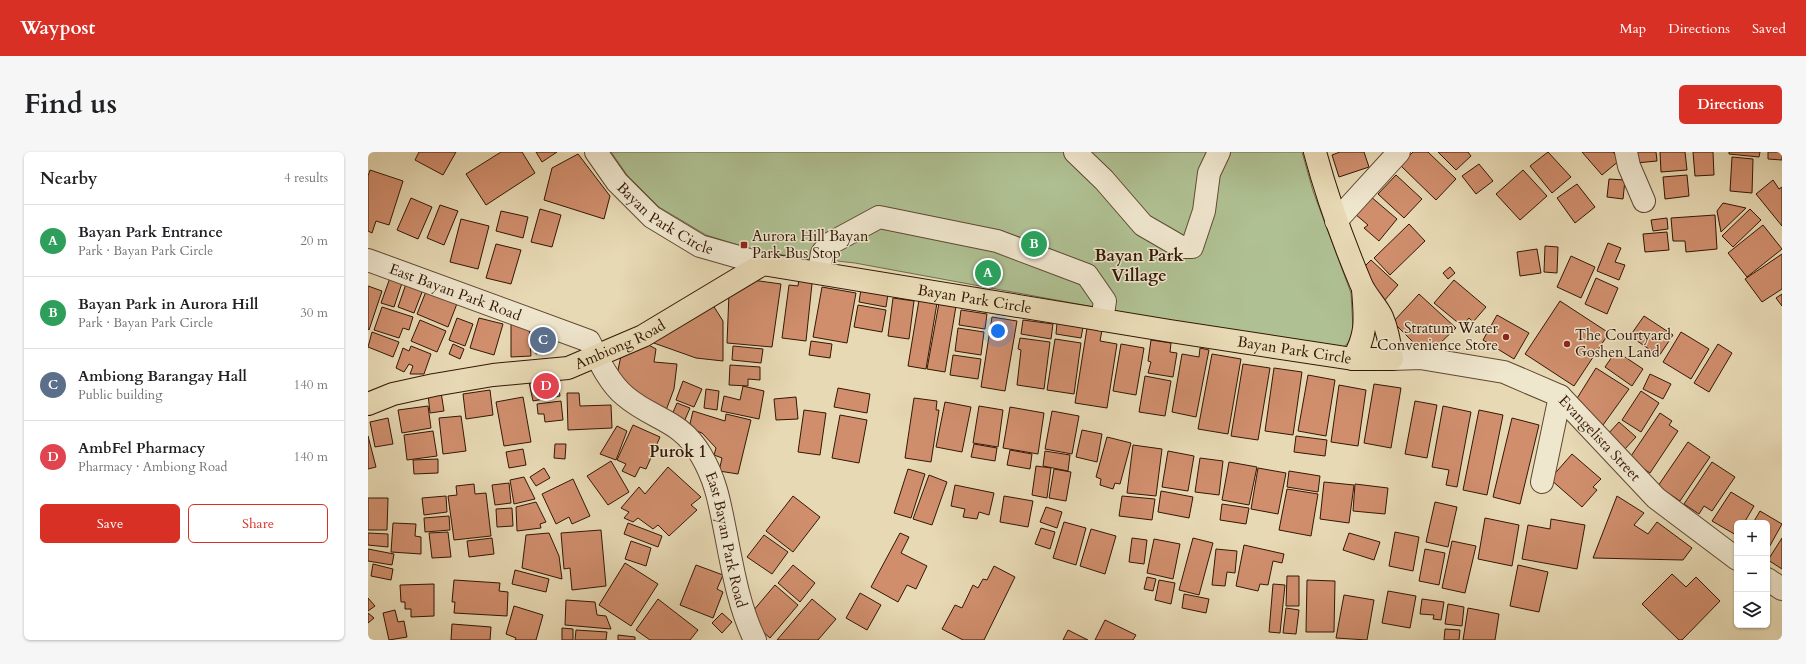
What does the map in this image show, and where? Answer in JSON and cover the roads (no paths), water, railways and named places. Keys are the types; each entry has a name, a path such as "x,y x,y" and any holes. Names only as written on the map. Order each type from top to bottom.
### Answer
{"main road":[{"path":"1315,152 1336,221 1363,289 1382,316 1388,334 1392,359"},
{"name":"Bayan Park Circle","path":"763,264 819,272 1102,320 1353,359 1392,359"},
{"name":"Ambiong Road","path":"368,404 393,394 434,385 493,375 568,368 597,357 642,336 763,264"},
{"path":"1353,359 1359,348 1365,330 1363,289"}],"street":[{"name":"Bayan Park Circle","path":"596,152 617,182 652,217 700,246 763,264"},
{"path":"1075,152 1104,180 1143,225 1181,247 1192,247 1204,211 1209,172 1219,152"},
{"path":"1336,221 1399,152"},
{"path":"1626,152 1629,166 1644,201"},
{"path":"819,272 822,253 831,242 879,217 997,241 1087,275 1105,301 1102,320"},
{"name":"East Bayan Park Road","path":"368,260 589,341 597,357 625,396 670,422 683,432 701,454 718,492 742,609 755,640"},
{"name":"Evangelista Street","path":"1392,359 1420,358 1504,372 1560,396 1656,498 1734,557"},
{"path":"1542,482 1560,396"},
{"path":"1770,581 1782,589"}],"place":[{"name":"Bayan Park in Aurora Hill","path":"1034,244"},
{"name":"Aurora Hill Bayan Park Bus Stop","path":"744,245"},
{"name":"Bayan Park Entrance","path":"988,273"},
{"name":"Stratum Water Convenience Store","path":"1506,337"},
{"name":"Ambiong Barangay Hall","path":"543,340"},
{"name":"The Courtyard Goshen Land","path":"1567,344"},
{"name":"AmbFel Pharmacy","path":"546,386"}],"district":[{"name":"Bayan Park Village","path":"1139,265"},
{"name":"Purok 1","path":"678,451"}]}
